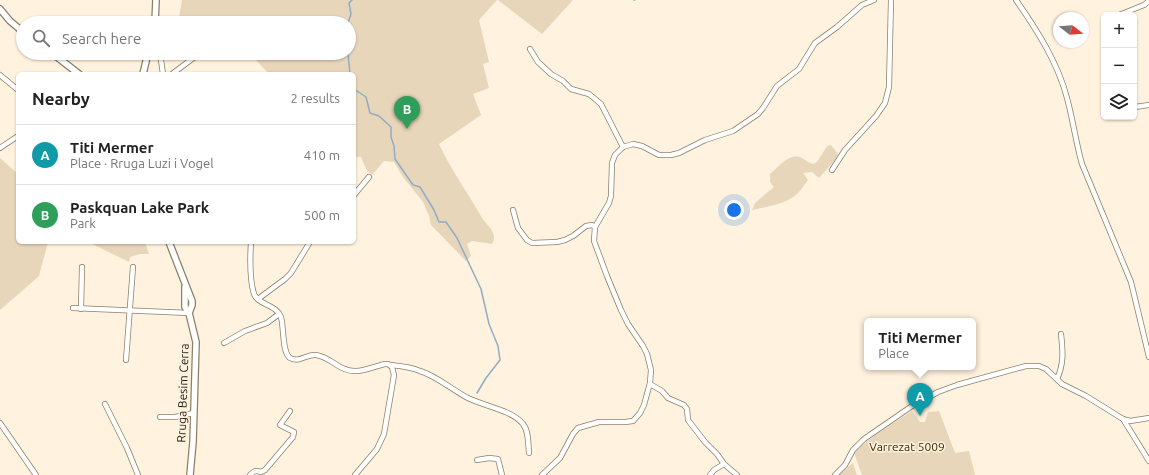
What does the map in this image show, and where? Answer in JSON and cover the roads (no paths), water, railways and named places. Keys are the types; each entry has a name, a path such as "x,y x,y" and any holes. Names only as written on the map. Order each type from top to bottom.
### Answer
{"street":[{"path":"155,16 156,0"},
{"path":"542,475 560,458 573,434 578,428 599,422 633,421 640,413 644,405 650,384 651,370 647,354 628,324 607,276 594,241 595,227 609,203 613,158 618,151 628,144 637,144 659,155 671,155 679,153 705,140 733,131 758,114 777,86 799,69 815,43 862,5 874,0"},
{"path":"832,170 846,150 876,116 885,103 889,87 891,0"},
{"path":"1016,0 1039,35 1062,79 1068,98 1077,148 1082,164 1131,282 1149,357"},
{"path":"1125,12 1149,1"},
{"path":"0,8 16,26"},
{"path":"530,49 538,62 551,74 563,81 571,89 589,94 601,104 623,147"},
{"path":"61,60 76,72"},
{"path":"143,72 146,60"},
{"path":"161,60 163,72"},
{"path":"175,72 191,60"},
{"path":"0,75 16,88"},
{"path":"1137,107 1149,105"},
{"path":"0,148 16,137"},
{"path":"356,193 369,177"},
{"path":"513,210 518,228 527,240 532,243 561,241 573,236 586,226 592,225 595,227"},
{"name":"Rruga Besim Cerra","path":"170,244 185,287 185,307 189,313 196,342 194,413 190,475"},
{"path":"251,244 251,274 254,293 258,299 271,306 279,314 282,323 285,352 289,358 296,360 317,355 351,371 361,371 385,364 420,371 468,398 519,419 524,425 527,434 529,453"},
{"path":"258,299 285,279 309,244"},
{"path":"81,309 82,267"},
{"path":"126,360 133,267"},
{"path":"73,308 189,313"},
{"path":"224,343 245,331 267,323 279,314"},
{"path":"1057,379 1062,363 1063,349 1061,334"},
{"path":"355,475 376,449 384,434 394,375 390,365"},
{"path":"835,475 845,465 853,450 864,439 912,406 938,392 957,385 1026,366 1039,366 1046,369 1062,384 1095,401 1123,419 1130,421 1149,418"},
{"path":"650,384 668,398 684,404 687,409 688,420 724,464 737,475"},
{"path":"105,404 127,448 138,475"},
{"path":"250,475 253,471 256,470 261,472 265,470 293,437 293,430 280,425 290,411"},
{"path":"160,417 175,417 194,413"},
{"path":"1123,419 1149,461"},
{"path":"0,423 36,475"},
{"path":"477,460 489,458 498,459 502,475"},
{"path":"710,475 714,470 724,464"}],"waterway":[{"path":"350,16 349,3 352,0"},
{"path":"349,60 350,72"},
{"path":"356,90 366,97 370,113 379,116 391,127 391,137 394,146 395,159 413,185 420,187 434,210 439,222 446,222 457,238 481,289 489,324 498,346 500,360 477,393"}],"place":[{"name":"Paskquan Lake Park","path":"407,129"},
{"name":"Titi Mermer","path":"920,416"}],"park label":[{"name":"Varrezat 5009","path":"907,447"}]}
